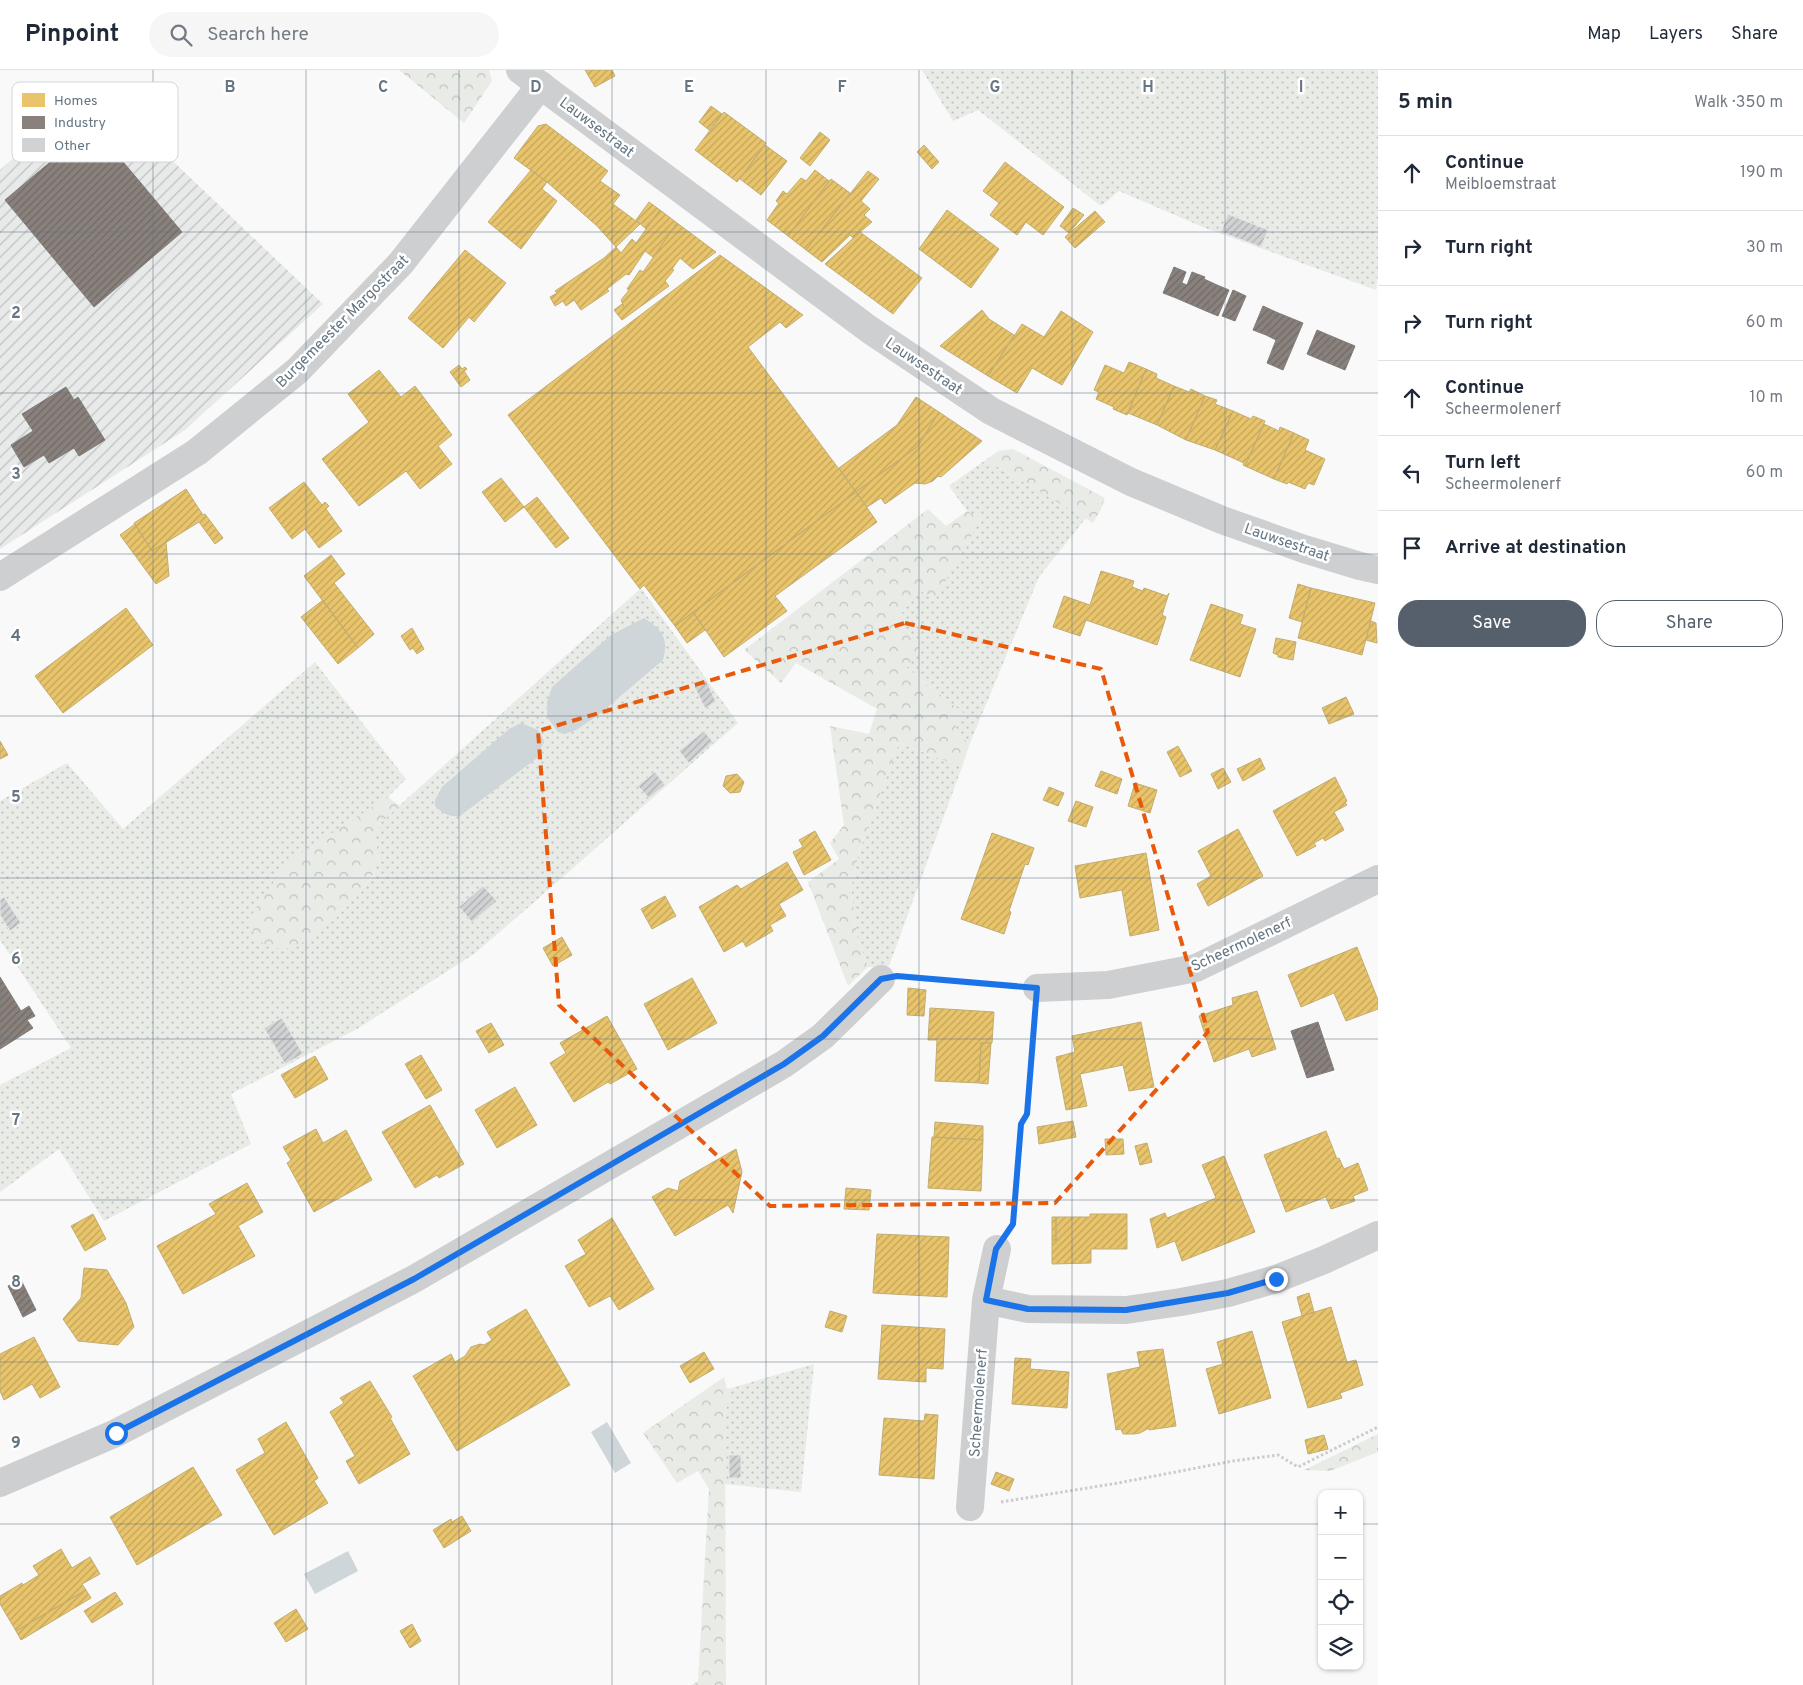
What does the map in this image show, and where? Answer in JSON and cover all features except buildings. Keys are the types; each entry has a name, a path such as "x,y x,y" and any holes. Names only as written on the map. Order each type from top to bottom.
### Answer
{"street":[{"name":"Lauwsestraat","path":"531,78 870,330 991,411 1131,482 1222,520 1304,549 1378,570"},
{"name":"Burgemeester Margostraat","path":"0,577 197,452 297,371 402,263 531,78"},
{"name":"Scheermolenerf","path":"1037,988 1108,985 1196,968 1378,879"},
{"path":"0,1483 116,1433 414,1279 784,1064 823,1036 881,979"},
{"path":"986,1300 1028,1309 1126,1310 1181,1302 1228,1293 1276,1279 1324,1260 1378,1235"},
{"name":"Scheermolenerf","path":"970,1506 986,1300 996,1249"}],"path":[{"path":"881,979 897,976 1037,988 1027,1114 1021,1124 1013,1224 996,1249"},
{"path":"970,1506 1278,1455 1298,1467 1378,1427"}],"highlighted area":[{"path":"905,623 1101,669 1208,1032 1055,1203 770,1206 559,1005 538,731"}],"shaded area":[{"path":"12,160 12,162 174,162 323,304 185,430 0,549 0,170"},
{"path":"644,618 660,630 665,645 663,660 597,716 576,730 564,734 558,732 547,717 547,702 552,687 611,635"},
{"path":"521,723 538,730 544,741 537,758 460,816 446,814 435,806 435,800 442,787 509,729"},
{"path":"607,1422 631,1463 615,1473 591,1432"},
{"path":"348,1551 358,1571 315,1594 304,1574"}],"green space":[{"path":"399,70 489,70 492,81 464,123"},
{"path":"922,70 1378,70 1378,274 1376,290 1205,228 1119,191 1101,206 978,110 953,121"},
{"path":"1013,449 1105,498 1093,523 991,463 998,451"},
{"path":"998,451 991,463 1086,518 1039,577 970,743 953,732 963,713 907,668 896,621 918,590 935,598 981,519 967,511 949,486"},
{"path":"928,509 946,526 967,511 981,519 936,598 918,590 896,621 921,642 907,668 963,713 953,732 970,743 962,767 899,743 859,852 851,888 857,936 868,967 848,986 808,882 839,859 830,843 844,825 830,726 869,734 877,709 796,663 781,683 744,650"},
{"path":"641,588 738,723 474,954 357,1029 231,1094 251,1144 104,1221 59,1149 0,1192 0,1085 71,1048 0,940 0,801 67,763 123,829 315,662 406,779 388,797 334,920 374,874 379,858 374,838 380,823"},
{"path":"899,743 962,767 889,966 868,967 857,936 851,888 859,852"},
{"path":"388,797 400,806 380,823 375,837 379,858 374,873 360,892 334,920 295,948 271,948 256,939 249,919 287,862"},
{"path":"814,1364 801,1492 725,1484 725,1414 731,1388"},
{"path":"724,1377 727,1389 731,1388 725,1414 726,1685 692,1685 698,1681 709,1489 698,1471 677,1483 643,1433"},
{"path":"1378,1434 1378,1452 1330,1471 1304,1470"}],"route":[{"path":"116,1433 414,1279 784,1064 823,1036 881,979 897,976 1037,988 1027,1114 1021,1124 1013,1224 996,1249 986,1300 1028,1309 1126,1310 1228,1293 1276,1279"}]}
